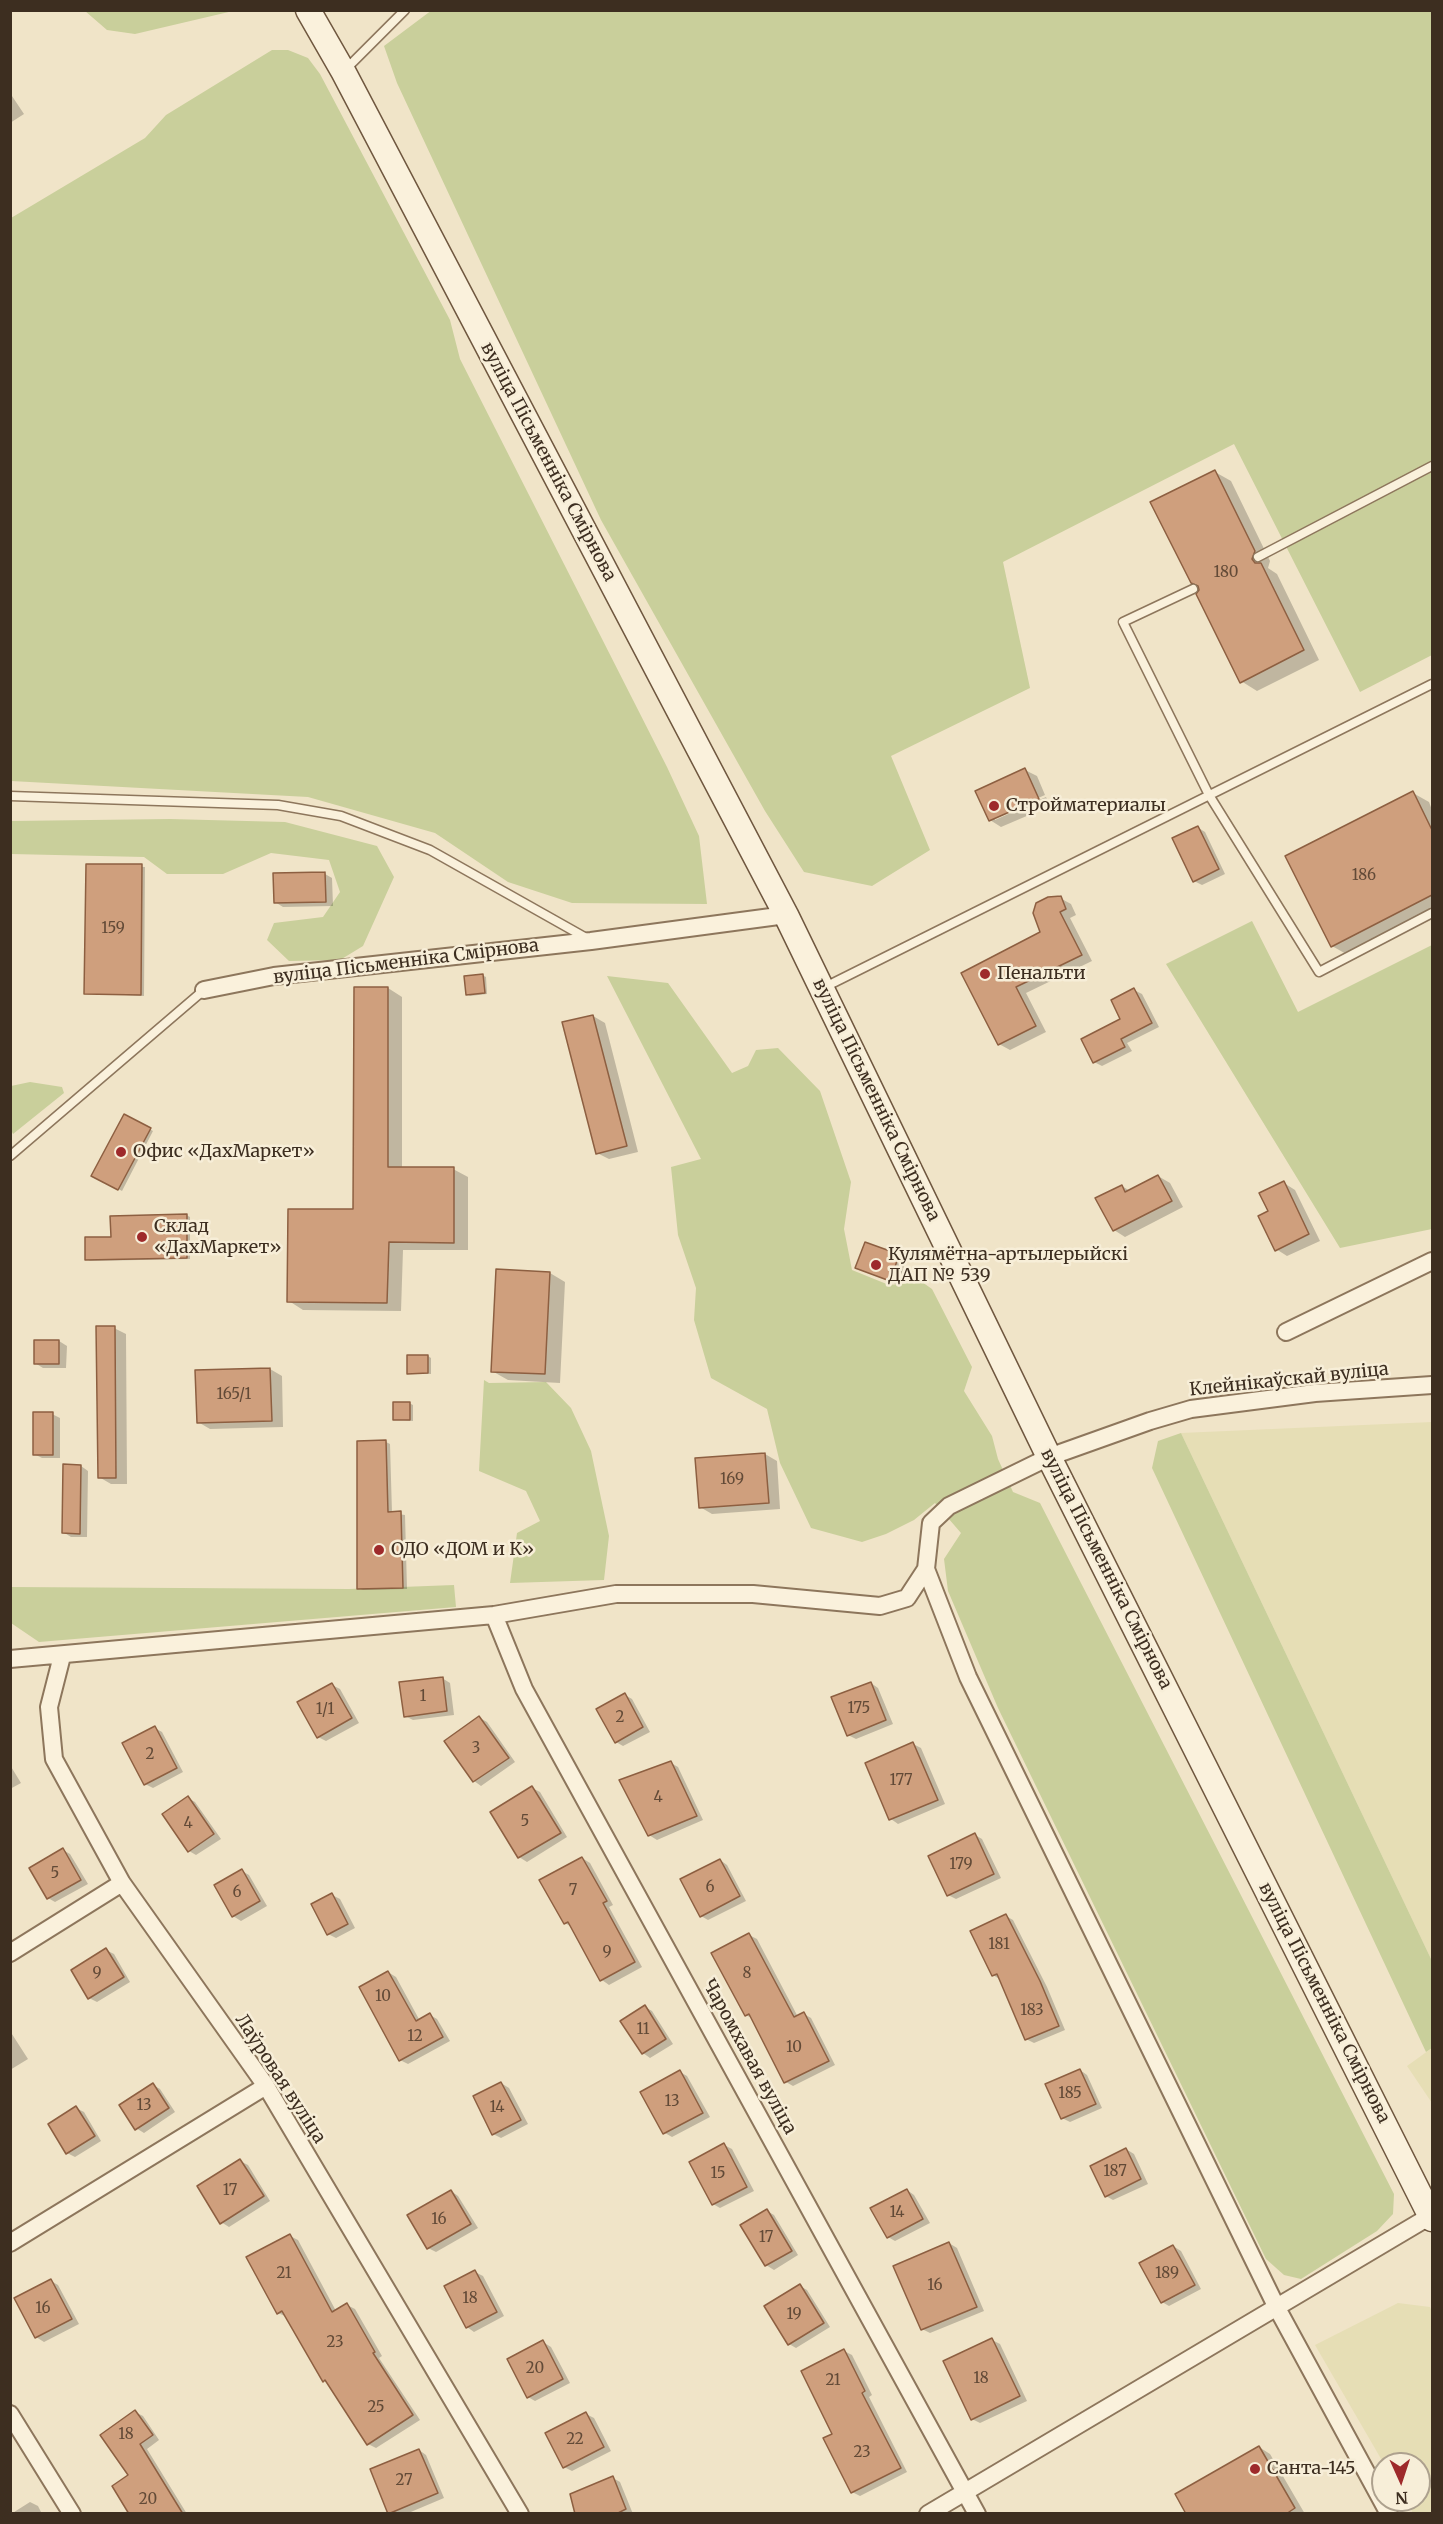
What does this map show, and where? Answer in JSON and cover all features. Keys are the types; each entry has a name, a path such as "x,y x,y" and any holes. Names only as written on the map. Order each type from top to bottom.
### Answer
{"main road":[{"name":"вуліца Пісьменніка Смірнова","path":"308,10 343,71 786,915 1049,1457 1432,2216"}],"street":[{"name":"вуліца Пісьменніка Смірнова","path":"204,990 274,976 591,941 786,915"},
{"path":"1286,1332 1432,1261"},
{"name":"Клейнікаўскай вуліца","path":"926,1569 931,1523 950,1506 1049,1457 1150,1420 1191,1409 1315,1393 1432,1385"},
{"path":"10,1659 494,1615 616,1594 753,1594 880,1606 907,1598 926,1569"},
{"path":"926,1569 968,1677 1277,2308 1389,2514"},
{"name":"Чаромхавая вуліца","path":"494,1615 524,1689 977,2514"},
{"name":"Лаўровая вуліца","path":"62,1656 49,1707 54,1759 122,1883 266,2086 520,2514"},
{"path":"10,1953 122,1883"},
{"path":"10,2243 266,2086"},
{"path":"928,2514 1432,2216"},
{"path":"10,2414 72,2514"}],"lane":[{"path":"343,71 405,10"},
{"path":"1258,557 1432,466"},
{"path":"1193,589 1123,622 1209,795 1319,972 1432,914"},
{"path":"822,989 1432,684"},
{"path":"10,796 278,805 341,816 430,850 591,941"},
{"path":"10,1156 204,990"}],"shaded area":[{"path":"1432,1422 1432,1961 1181,1433"},
{"path":"1432,2048 1432,2103 1407,2066"},
{"path":"1398,2303 1430,2307 1432,2312 1432,2513 1412,2512 1431,2512 1431,2452 1377,2452 1315,2345"}],"green space":[{"path":"432,10 1432,11 1432,655 1360,692 1234,444 1003,562 1030,688 891,756 930,850 872,886 804,872 765,811 601,520 397,83 384,46"},
{"path":"85,11 233,11 135,34 107,30"},
{"path":"272,50 288,50 308,58 320,74 450,320 460,359 667,767 699,836 707,904 572,903 508,882 435,833 308,797 11,781 11,218 145,138 166,115"},
{"path":"170,819 285,822 377,846 394,877 363,946 340,960 289,961 267,940 274,923 323,917 340,892 329,860 271,853 223,874 167,874 144,857 11,854 11,821"},
{"path":"1252,921 1298,1012 1432,945 1432,1229 1340,1248 1166,964"},
{"path":"607,976 668,983 732,1073 748,1066 756,1050 778,1048 820,1091 851,1182 844,1229 852,1270 889,1285 922,1282 932,1289 972,1367 964,1391 992,1436 998,1459 1013,1492 1040,1503 1394,2194 1393,2214 1377,2231 1301,2279 1284,2275 1266,2259 998,1708 948,1591 944,1559 961,1533 935,1503 914,1520 886,1534 862,1542 811,1528 780,1463 767,1409 711,1378 694,1320 696,1288 678,1235 671,1167 701,1159"},
{"path":"30,1082 62,1087 64,1093 13,1134 11,1130 11,1086"},
{"path":"484,1380 489,1383 546,1382 571,1408 591,1451 609,1536 604,1580 510,1583 517,1533 540,1521 526,1491 479,1471"},
{"path":"1181,1433 1432,1961 1432,2048 1426,2052 1152,1468 1158,1441"},
{"path":"454,1585 456,1607 39,1642 11,1623 11,1587 349,1589"}],"building":[{"path":"1215,470 1255,551 1252,559 1255,563 1261,563 1304,650 1240,683 1196,594 1199,590 1198,586 1191,583 1150,502"},
{"path":"1025,768 1039,799 989,821 975,791"},
{"path":"1413,791 1432,830 1432,895 1331,947 1285,856"},
{"path":"1198,826 1219,869 1193,882 1172,838"},
{"path":"86,864 142,864 141,995 84,994"},
{"path":"325,872 326,902 274,903 273,873"},
{"path":"1061,896 1066,909 1060,912 1082,955 1016,987 1036,1026 998,1045 961,973 1040,932 1033,913 1036,903 1048,897"},
{"path":"483,974 485,993 466,995 464,976"},
{"path":"354,987 388,987 388,1167 454,1167 454,1243 389,1242 387,1303 287,1302 288,1209 353,1209"},
{"path":"1134,988 1152,1023 1121,1039 1125,1047 1093,1063 1081,1039 1120,1019 1111,1000"},
{"path":"593,1015 627,1146 596,1154 562,1022"},
{"name":"Офис «ДахМаркет»","path":"124,1114 151,1128 118,1190 91,1176"},
{"path":"1158,1175 1172,1201 1113,1231 1095,1198 1122,1185 1125,1192"},
{"path":"1284,1181 1309,1234 1275,1251 1258,1216 1268,1211 1259,1193"},
{"name":"Склад «ДахМаркет»","path":"187,1214 187,1258 85,1260 85,1237 111,1237 110,1216"},
{"name":"Кулямётна-артылерыйскі ДАП № 539","path":"865,1242 890,1251 897,1261 890,1281 855,1268"},
{"path":"496,1269 550,1272 545,1374 491,1372"},
{"path":"96,1326 115,1326 116,1478 98,1478"},
{"path":"34,1340 59,1340 59,1364 34,1364"},
{"path":"407,1355 428,1355 428,1373 407,1374"},
{"path":"270,1368 272,1421 197,1423 195,1370"},
{"path":"393,1402 410,1402 410,1420 393,1420"},
{"path":"33,1412 53,1412 53,1455 33,1455"},
{"name":"ОДО «ДОМ и К»","path":"386,1440 388,1512 401,1511 403,1588 357,1589 357,1441"},
{"path":"765,1453 769,1503 699,1508 695,1458"},
{"path":"63,1464 81,1465 80,1534 62,1533"},
{"path":"443,1677 447,1711 404,1717 399,1682"},
{"path":"871,1682 886,1720 847,1736 831,1697"},
{"path":"332,1683 352,1718 317,1738 297,1702"},
{"path":"625,1693 643,1727 615,1743 596,1709"},
{"path":"479,1716 509,1758 473,1782 444,1741"},
{"path":"155,1726 177,1768 144,1785 122,1743"},
{"path":"913,1742 938,1800 889,1820 865,1763"},
{"path":"671,1761 697,1816 648,1836 619,1780"},
{"path":"532,1786 561,1833 518,1858 490,1812"},
{"path":"188,1796 214,1834 188,1852 162,1814"},
{"path":"975,1833 994,1874 947,1896 928,1856"},
{"path":"63,1848 81,1880 47,1899 29,1868"},
{"path":"582,1857 607,1901 603,1903 635,1962 600,1981 568,1922 564,1924 539,1880"},
{"path":"720,1859 740,1896 700,1917 680,1879"},
{"path":"242,1869 260,1901 232,1917 214,1885"},
{"path":"332,1893 348,1924 327,1935 311,1904"},
{"path":"1006,1914 1040,1981 1059,2026 1025,2040 997,1974 992,1976 970,1931"},
{"path":"749,1933 794,2017 804,2012 829,2061 784,2083 749,2014 745,2016 711,1953"},
{"path":"106,1948 124,1977 88,1999 71,1970"},
{"path":"388,1971 416,2021 430,2013 443,2037 399,2061 359,1987"},
{"path":"645,2005 666,2039 642,2054 620,2021"},
{"path":"1080,2069 1096,2104 1061,2119 1045,2084"},
{"path":"680,2070 703,2113 663,2134 640,2092"},
{"path":"501,2082 521,2120 492,2135 473,2096"},
{"path":"153,2083 169,2108 135,2130 119,2105"},
{"path":"76,2106 95,2136 66,2154 48,2124"},
{"path":"724,2143 747,2187 712,2205 689,2162"},
{"path":"1126,2148 1141,2179 1105,2197 1090,2166"},
{"path":"240,2159 264,2196 220,2224 197,2186"},
{"path":"907,2189 923,2219 887,2238 870,2208"},
{"path":"451,2190 471,2224 427,2249 407,2215"},
{"path":"767,2209 792,2251 765,2266 740,2225"},
{"path":"290,2234 332,2312 347,2303 375,2352 373,2353 413,2415 367,2445 325,2380 323,2382 282,2311 277,2314 246,2257"},
{"path":"949,2242 977,2307 921,2330 893,2266"},
{"path":"1173,2245 1195,2285 1161,2303 1139,2263"},
{"path":"475,2270 497,2312 466,2328 444,2286"},
{"path":"51,2279 72,2319 35,2338 14,2298"},
{"path":"800,2284 824,2323 788,2345 764,2306"},
{"path":"992,2338 1020,2396 971,2420 943,2361"},
{"path":"543,2340 563,2379 527,2398 507,2359"},
{"path":"844,2349 865,2391 862,2393 901,2468 851,2493 823,2438 832,2434 801,2371"},
{"path":"135,2410 153,2435 140,2444 183,2514 129,2514 112,2486 128,2475 100,2435"},
{"path":"586,2412 604,2447 563,2468 545,2433"},
{"path":"1259,2446 1295,2508 1286,2514 1186,2514 1175,2494"},
{"path":"419,2449 438,2493 388,2514 370,2469"},
{"path":"613,2476 626,2509 616,2514 575,2514 570,2494"}],"place":[{"name":"Стройматериалы","path":"994,806"},
{"name":"Пенальти","path":"985,974"},
{"name":"Офис «ДахМаркет»","path":"121,1152"},
{"name":"Склад «ДахМаркет»","path":"142,1237"},
{"name":"Кулямётна-артылерыйскі ДАП № 539","path":"876,1265"},
{"name":"ОДО «ДОМ и К»","path":"379,1550"},
{"name":"Санта-145","path":"1255,2469"}]}
